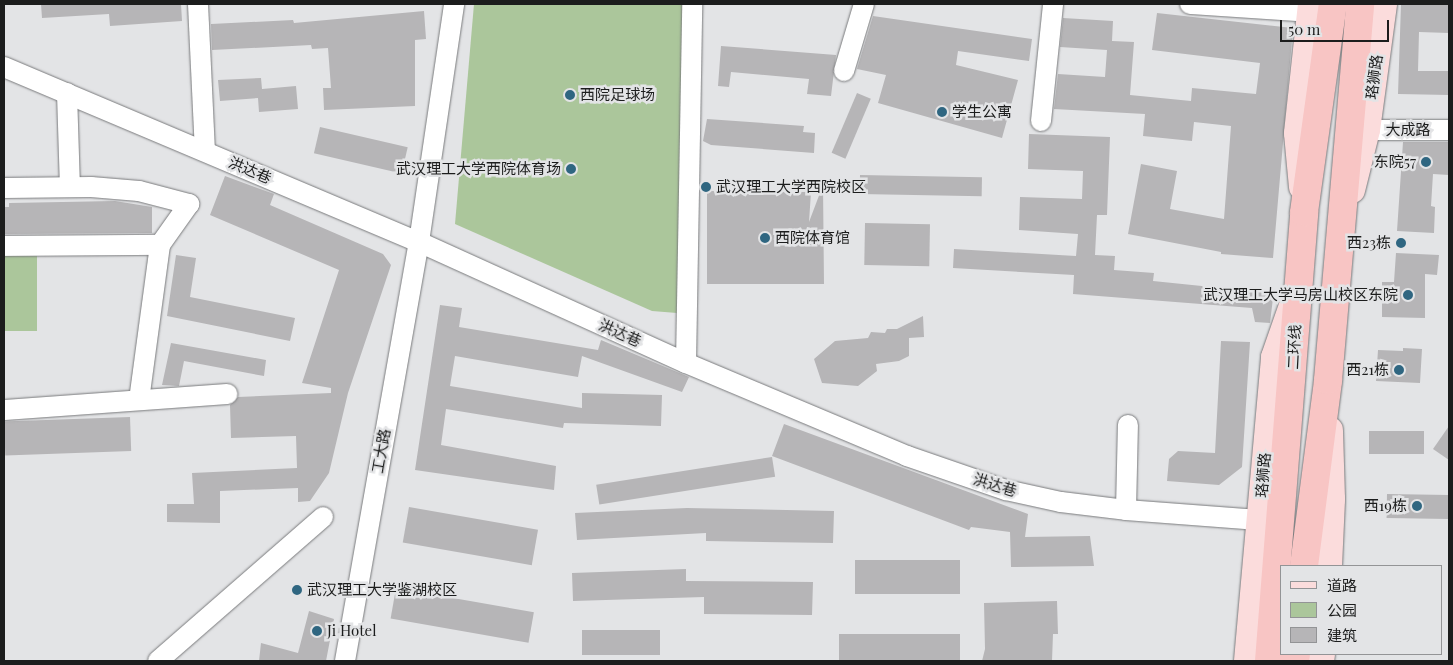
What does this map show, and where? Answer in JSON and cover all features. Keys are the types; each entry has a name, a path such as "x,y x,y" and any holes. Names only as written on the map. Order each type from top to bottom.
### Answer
{"highway":[{"name":"二环线","path":"1269,661 1304,212 1318,131 1318,7"},
{"path":"1304,565 1328,380 1360,8"}],"main road":[{"name":"珞狮路","path":"1341,237 1367,130 1384,4"},
{"name":"珞狮路","path":"1247,661 1274,357 1297,292"},
{"path":"1328,380 1332,499 1329,565"}],"street":[{"path":"198,4 205,151"},
{"name":"工大路","path":"345,661 419,242 454,4"},
{"path":"686,363 692,4"},
{"path":"844,71 864,4"},
{"path":"1041,121 1053,4"},
{"path":"1190,4 1318,7"},
{"name":"洪达巷","path":"4,67 419,242 686,363 908,456 1006,490 1126,510 1259,520"},
{"path":"67,93 70,187"},
{"name":"大成路","path":"1367,130 1449,130"},
{"path":"4,188 70,187 139,191 189,204 160,245 138,400"},
{"path":"4,246 160,245"},
{"path":"4,410 227,394"},
{"path":"1126,510 1128,424"},
{"path":"158,661 323,517"}],"green space":[{"name":"武汉理工大学西院体育场","path":"474,4 683,4 684,307 677,313 652,311 455,224"},
{"path":"4,253 37,253 37,331 4,331"}],"building":[{"path":"41,4 181,4 182,21 110,26 109,14 42,18"},
{"path":"1401,4 1449,4 1449,33 1419,32 1418,71 1449,71 1449,95 1398,94"},
{"path":"424,11 426,39 415,40 415,106 324,110 323,88 331,88 328,48 312,49 311,45 212,50 211,24 293,20 294,23"},
{"path":"1157,13 1293,28 1273,258 1221,254 1221,252 1128,234 1141,164 1177,171 1170,209 1224,219 1231,126 1194,122 1192,141 1143,136 1145,114 1054,109 1058,74 1105,77 1107,50 1060,47 1063,18 1113,21 1112,41 1134,42 1130,95 1191,101 1192,88 1256,94 1260,63 1152,50"},
{"path":"873,16 1032,39 1029,61 958,51 956,65 1018,80 1002,138 878,103 886,75 857,69"},
{"path":"721,46 836,55 831,96 807,94 809,79 731,72 729,87 718,86"},
{"path":"261,78 262,89 296,86 298,109 259,112 258,98 220,101 218,80"},
{"path":"857,93 871,99 845,159 832,153"},
{"path":"707,119 804,126 803,132 815,133 814,153 711,145 703,141"},
{"path":"320,127 408,147 402,174 314,153"},
{"path":"1029,134 1110,137 1107,215 1097,215 1095,255 1115,256 1114,270 1154,273 1153,281 1270,293 1273,298 1270,323 1255,322 1252,308 1073,294 1074,275 953,268 954,249 1076,256 1078,234 1019,230 1020,197 1082,199 1083,171 1028,169"},
{"path":"1403,142 1449,142 1449,175 1433,174 1431,206 1435,207 1434,233 1397,231"},
{"path":"860,175 982,177 982,196 860,194"},
{"path":"225,176 274,194 270,205 383,254 391,265 348,393 329,473 310,501 298,502 298,488 220,491 220,523 167,522 167,504 194,504 192,473 297,468 296,436 231,438 230,405 238,397 331,393 331,388 302,383 339,270 210,215"},
{"name":"西院体育馆","path":"823,185 824,284 707,284 707,191 811,192 809,222"},
{"path":"115,201 152,207 152,233 4,234 4,207 9,207 9,203"},
{"path":"865,223 930,224 929,266 864,265"},
{"path":"1396,253 1439,255 1437,275 1425,274 1425,318 1382,317 1382,282 1394,282"},
{"path":"176,255 196,258 190,297 295,318 290,341 167,316"},
{"path":"440,305 462,308 459,327 598,350 601,340 689,377 682,392 582,356 578,377 455,356 450,386 582,408 582,393 662,395 661,426 564,423 563,428 446,409 441,445 556,466 554,490 415,470"},
{"path":"923,316 924,337 909,338 909,356 899,361 876,364 877,371 858,386 822,383 814,359 835,341 868,338 871,332 885,333 887,329 897,329"},
{"path":"1221,341 1250,342 1242,467 1219,485 1167,481 1169,459 1178,451 1215,453"},
{"path":"171,343 266,360 264,376 184,361 179,386 162,385"},
{"name":"西21栋","path":"1403,348 1422,349 1420,383 1376,381 1378,350 1403,351"},
{"path":"130,417 131,451 5,455 4,421"},
{"path":"784,424 1028,514 1025,537 1090,536 1094,566 1011,567 1010,532 971,527 969,530 772,456"},
{"path":"1449,426 1449,460 1433,449"},
{"path":"1369,431 1424,431 1424,454 1369,454"},
{"path":"772,457 775,477 599,505 596,485"},
{"name":"西19栋","path":"1387,494 1449,495 1449,519 1387,518"},
{"path":"409,507 538,530 532,565 403,542"},
{"path":"687,508 834,511 833,543 706,541 706,533 577,540 575,513"},
{"path":"855,560 960,560 960,594 855,594"},
{"path":"686,569 686,581 813,582 812,615 704,614 704,597 573,601 572,573"},
{"path":"396,588 534,612 528,643 391,619"},
{"path":"1057,601 1058,634 1053,634 1052,661 982,661 985,649 984,603"},
{"name":"Ji Hotel","path":"309,611 334,619 326,661 259,661 261,643 298,653"},
{"path":"582,630 660,630 660,655 582,655"},
{"path":"839,634 960,634 960,661 839,661"}],"place":[{"name":"西院足球场","path":"570,95"},
{"name":"学生公寓","path":"942,112"},
{"name":"东院57","path":"1426,162"},
{"name":"武汉理工大学西院体育场","path":"571,169"},
{"name":"武汉理工大学西院校区","path":"706,187"},
{"name":"西院体育馆","path":"765,238"},
{"name":"西23栋","path":"1401,243"},
{"name":"武汉理工大学马房山校区东院","path":"1408,295"},
{"name":"西21栋","path":"1399,370"},
{"name":"西19栋","path":"1417,506"},
{"name":"武汉理工大学鉴湖校区","path":"297,590"},
{"name":"Ji Hotel","path":"317,631"}]}
